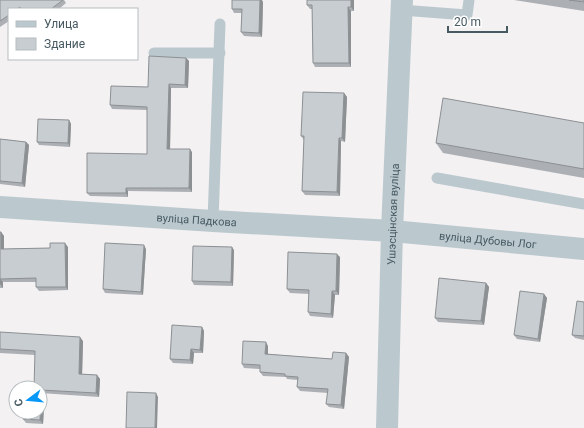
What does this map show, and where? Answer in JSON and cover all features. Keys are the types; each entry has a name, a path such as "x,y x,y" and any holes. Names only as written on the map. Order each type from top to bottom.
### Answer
{"street":[{"name":"Ушэсцінская вуліца","path":"387,428 392,230 402,5"},
{"name":"вуліца Падкова","path":"0,207 213,221 392,230"},
{"name":"вуліца Дубовы Лог","path":"392,230 584,249"}],"lane":[{"path":"402,5 467,15 469,0"},
{"path":"213,221 220,24"},
{"path":"154,53 220,53"},
{"path":"437,178 584,204"}],"building":[{"path":"0,0 63,0 52,8 8,8 8,16 0,21"},
{"path":"232,0 260,0 259,33 241,32 242,9 232,9"},
{"path":"307,0 351,0 351,7 348,7 349,63 313,63 312,5 307,5"},
{"path":"569,0 584,0 584,2"},
{"path":"149,56 186,58 185,85 169,84 167,149 190,149 189,188 126,188 126,193 87,193 87,153 147,154 147,107 110,105 111,86 148,87"},
{"path":"303,92 344,93 342,138 339,138 337,192 302,191 304,136 301,136"},
{"path":"443,98 584,123 584,169 436,143"},
{"path":"38,119 69,120 68,143 37,142"},
{"path":"0,139 26,142 22,183 0,181"},
{"path":"0,232 1,249 50,248 50,243 65,243 66,287 36,287 36,278 0,279"},
{"path":"105,243 144,245 141,292 103,289"},
{"path":"193,246 232,247 231,282 192,281"},
{"path":"288,252 337,254 336,291 332,291 331,314 308,312 309,290 287,289"},
{"path":"439,278 486,283 481,321 435,318"},
{"path":"520,291 544,294 538,339 514,335"},
{"path":"577,301 584,302 584,336 572,335"},
{"path":"172,325 202,327 200,350 191,349 190,360 170,359"},
{"path":"0,332 80,337 79,374 97,375 96,393 48,390 48,380 34,380 35,351 0,349"},
{"path":"243,341 266,342 265,354 332,359 333,352 346,353 341,405 326,404 328,389 297,387 298,377 285,376 285,374 260,372 260,365 242,364"},
{"path":"127,392 156,393 155,428 126,428"}]}
